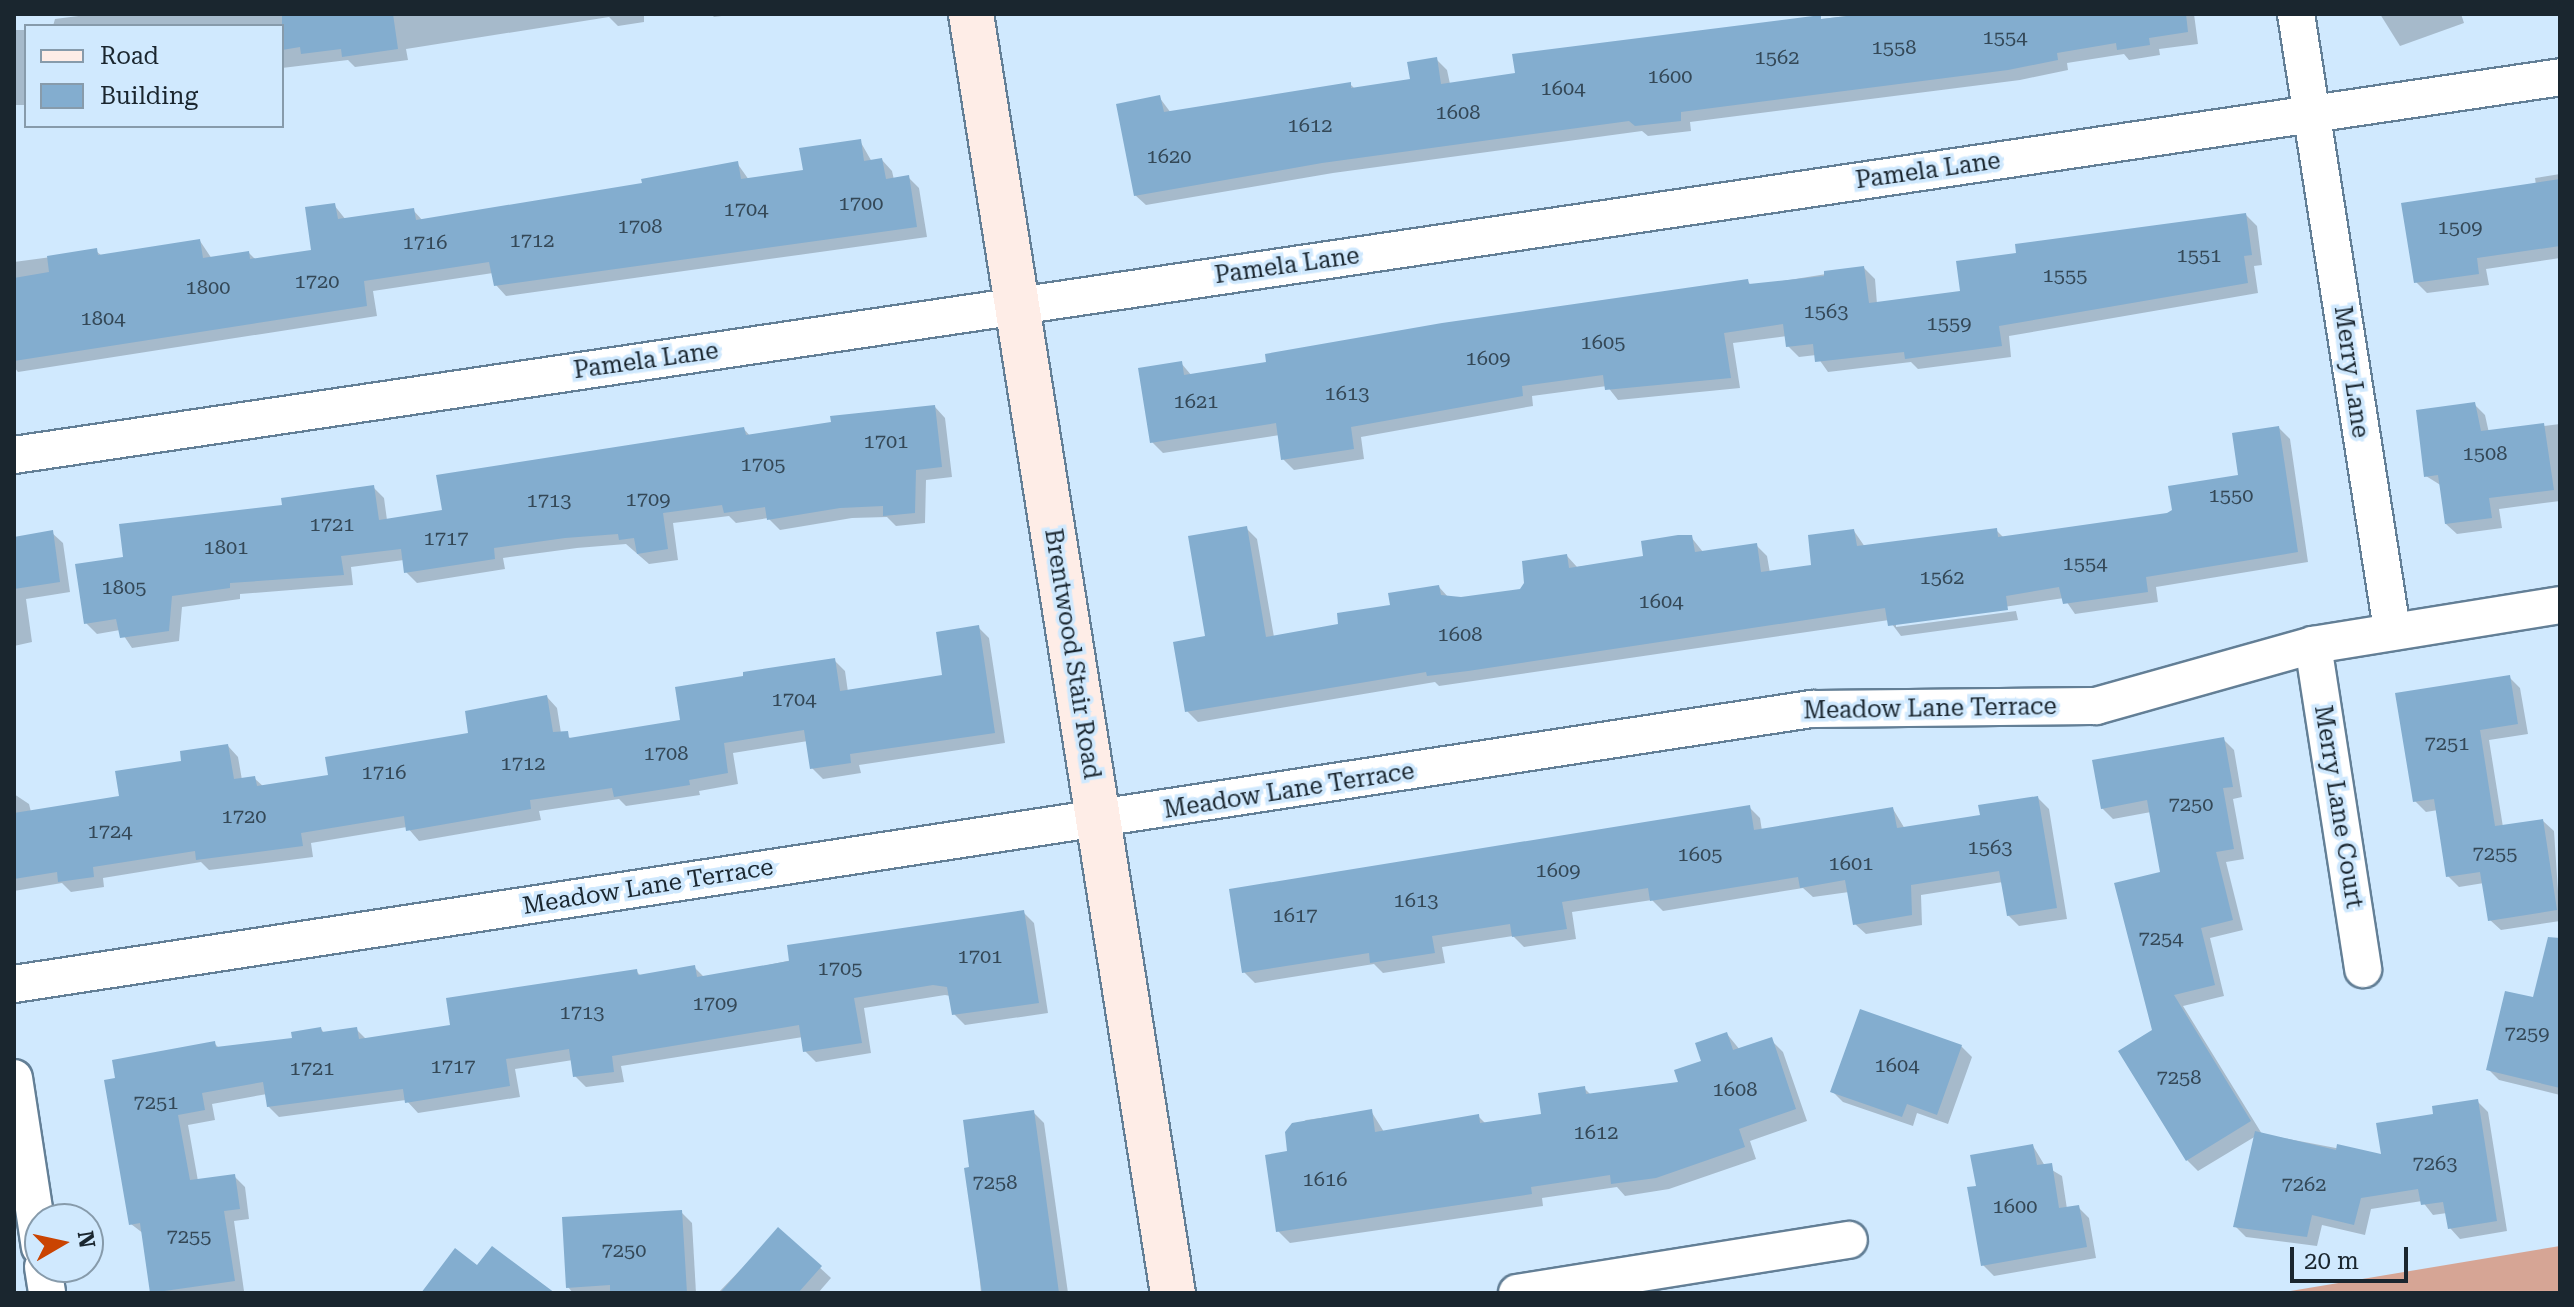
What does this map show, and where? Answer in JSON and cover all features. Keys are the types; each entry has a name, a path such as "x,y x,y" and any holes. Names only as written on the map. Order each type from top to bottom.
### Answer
{"main road":[{"name":"Brentwood Stair Road","path":"971,14 1173,1293"}],"street":[{"name":"Merry Lane","path":"2296,14 2392,630"},
{"name":"Pamela Lane","path":"14,455 2560,77"},
{"name":"Meadow Lane Terrace","path":"14,984 1098,822 1812,709 2096,706 2313,645 2560,605"},
{"name":"Merry Lane Court","path":"2313,645 2363,969"},
{"path":"14,1078 33,1203"},
{"path":"1517,1293 1849,1240"}],"shaded area":[{"path":"2560,1246 2560,1293 2278,1293"}],"building":[{"path":"282,14 393,14 398,49 342,57 341,49 301,54 300,47 284,50"},
{"path":"1864,14 2186,14 2188,32 2149,38 2150,45 2117,50 2116,43 2057,53 2058,60 2008,70 1681,112 1681,121 1635,126 1629,121 1322,163 1134,196 1116,104 1160,95 1164,112 1351,82 1351,88 1410,79 1407,62 1437,57 1441,84 1515,73 1512,54 1821,15 1821,19"},
{"path":"861,139 864,161 882,158 886,179 909,175 917,227 494,286 489,262 364,281 367,306 14,361 14,278 49,272 47,256 97,248 98,255 200,239 203,258 249,251 250,259 311,250 305,207 335,203 338,219 414,208 416,220 642,183 641,179 738,161 741,179 803,170 799,148"},
{"path":"2560,179 2560,246 2477,258 2479,274 2414,283 2401,203"},
{"path":"2246,213 2252,255 2244,256 2248,283 1999,326 2002,346 1905,359 1904,352 1815,362 1813,344 1786,347 1783,324 1724,333 1731,378 1605,390 1603,375 1522,386 1523,396 1351,427 1354,449 1281,460 1276,423 1150,443 1138,368 1182,361 1184,375 1266,362 1265,354 1442,323 1748,279 1749,284 1824,276 1824,271 1864,266 1869,303 1960,291 1956,261 2016,253 2015,244"},
{"path":"2475,402 2481,431 2544,423 2554,490 2489,498 2492,518 2445,524 2438,475 2424,477 2416,410"},
{"path":"935,405 942,467 916,470 915,513 883,516 883,506 840,508 767,520 765,507 724,513 722,505 663,513 668,549 637,554 634,538 619,540 618,534 565,538 494,548 495,559 404,573 401,549 341,556 344,575 230,583 230,588 172,596 169,631 120,638 116,619 84,624 75,564 123,557 119,524 282,505 281,498 374,485 379,520 442,510 436,475 744,427 746,435 831,422 830,416"},
{"path":"2279,426 2298,552 2146,577 2148,592 2063,604 2059,587 2006,596 2008,610 1888,626 1885,608 1468,671 1427,676 1426,672 1185,712 1173,642 1205,636 1188,536 1247,526 1266,637 1338,624 1337,613 1390,605 1388,593 1439,585 1441,595 1461,597 1520,589 1524,583 1522,561 1567,554 1569,568 1643,556 1641,541 1678,535 1692,535 1695,552 1757,543 1761,572 1811,565 1808,535 1854,529 1857,546 1997,528 1998,537 2167,513 2172,510 2168,486 2238,475 2232,433"},
{"path":"53,530 60,582 14,589 14,537"},
{"path":"979,625 995,733 850,754 851,763 810,769 804,730 724,743 728,773 689,780 690,785 614,797 612,788 530,800 531,809 406,831 404,816 301,833 303,846 196,860 195,851 93,867 94,877 58,882 57,872 14,879 14,813 119,796 115,771 181,761 180,751 228,744 234,779 255,776 257,786 328,775 325,757 468,733 465,711 547,695 553,732 568,731 569,738 680,720 675,687 743,676 743,672 835,658 840,691 942,675 936,632"},
{"path":"2510,675 2518,724 2480,730 2495,826 2543,819 2557,910 2488,921 2480,872 2446,877 2434,799 2413,802 2395,693"},
{"path":"2224,737 2233,787 2223,788 2234,849 2216,852 2233,920 2201,928 2215,985 2174,995 2251,1121 2186,1161 2118,1051 2152,1030 2114,883 2160,872 2147,800 2101,809 2092,760"},
{"path":"2038,796 2057,908 2007,916 1999,871 1911,885 1912,915 1853,925 1845,880 1800,888 1798,877 1650,901 1648,888 1562,902 1567,929 1512,937 1510,924 1432,936 1435,953 1370,963 1369,953 1242,973 1229,889 1750,805 1754,830 1893,807 1897,828 1980,815 1978,805"},
{"path":"1024,910 1039,1003 952,1015 947,987 933,985 854,998 862,1043 803,1052 799,1025 612,1056 614,1072 573,1077 569,1049 506,1059 510,1086 405,1103 403,1089 267,1107 263,1082 202,1093 205,1110 178,1115 190,1180 235,1174 240,1209 224,1211 235,1281 150,1293 140,1223 129,1225 104,1080 115,1078 112,1060 215,1041 216,1047 292,1038 291,1032 321,1027 322,1032 357,1027 359,1039 450,1025 446,998 637,969 638,975 695,965 697,977 789,961 787,945"},
{"path":"2548,937 2560,938 2560,1088 2486,1070 2505,991 2533,997"},
{"path":"1860,1009 1962,1045 1937,1115 1907,1104 1902,1117 1830,1092"},
{"path":"1727,1032 1733,1050 1772,1037 1796,1109 1739,1129 1745,1147 1656,1178 1611,1184 1610,1175 1531,1187 1532,1194 1276,1232 1265,1155 1287,1151 1285,1132 1292,1123 1372,1109 1375,1132 1479,1114 1480,1123 1541,1114 1538,1093 1585,1086 1586,1094 1678,1082 1674,1070 1701,1061 1695,1043"},
{"path":"2478,1099 2497,1221 2448,1229 2443,1202 2421,1205 2418,1189 2361,1198 2354,1225 2312,1215 2307,1237 2233,1227 2255,1131 2336,1150 2337,1144 2381,1154 2376,1123 2433,1114 2432,1106"},
{"path":"1034,1110 1059,1293 982,1293 964,1168 969,1167 963,1120"},
{"path":"2033,1144 2037,1165 2052,1163 2059,1208 2079,1205 2087,1247 1981,1266 1967,1187 1976,1186 1970,1155"},
{"path":"682,1210 687,1293 610,1292 610,1285 566,1288 562,1217"},
{"path":"778,1227 822,1266 798,1293 720,1293"},
{"path":"492,1246 555,1293 421,1293 455,1248 477,1265"}]}
